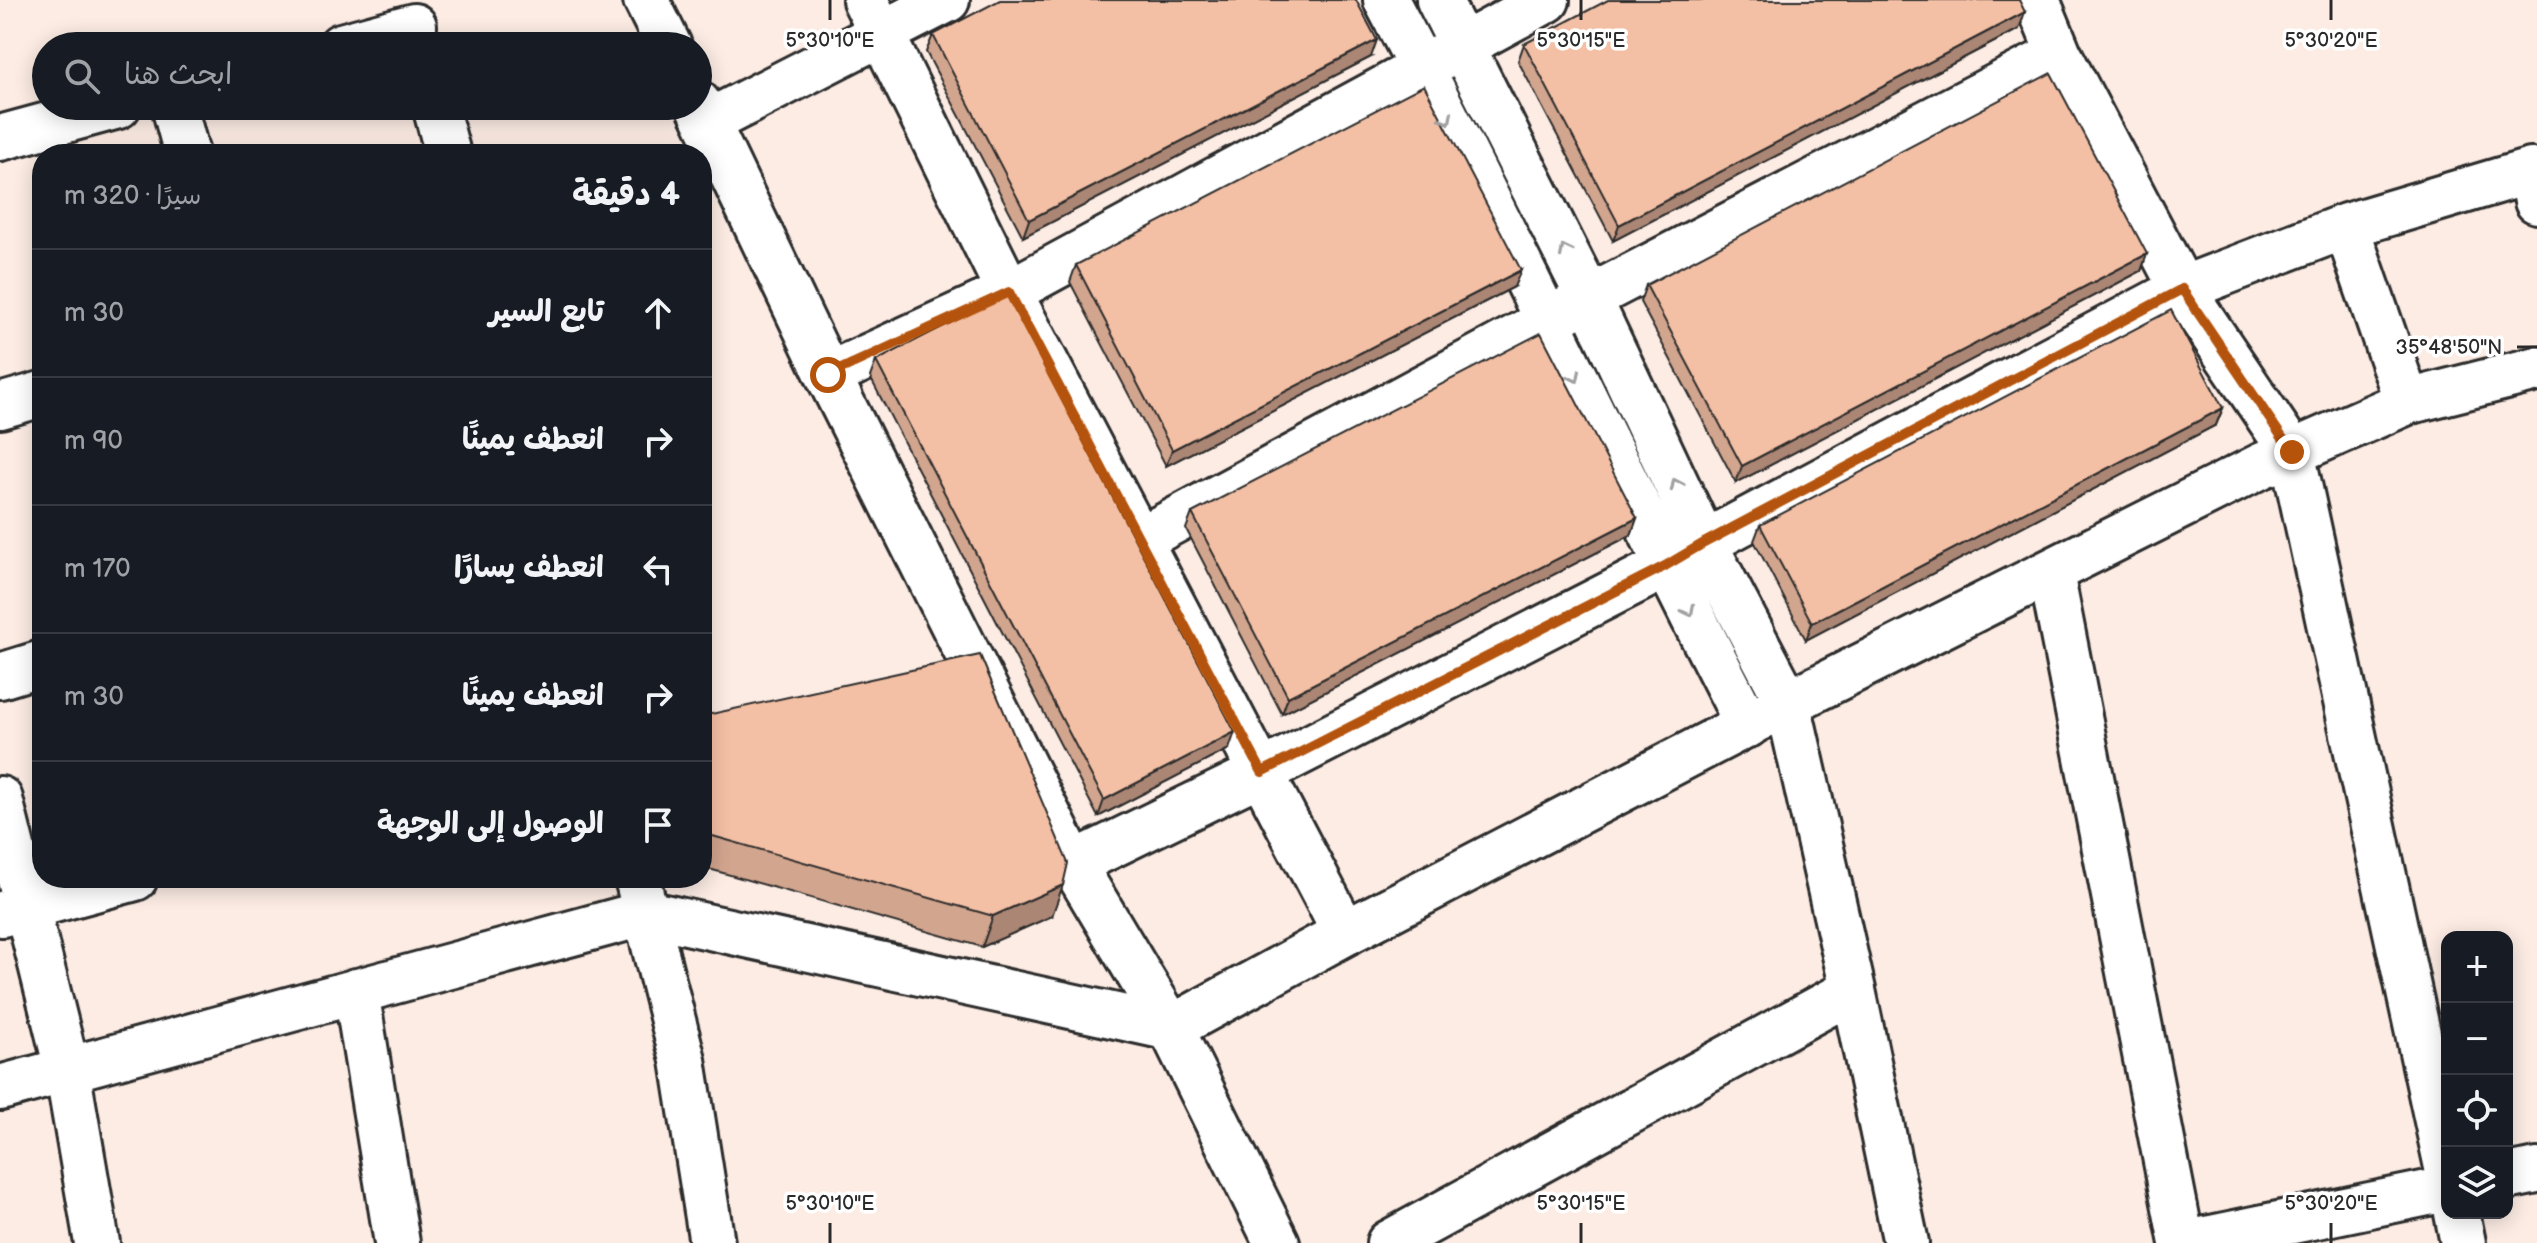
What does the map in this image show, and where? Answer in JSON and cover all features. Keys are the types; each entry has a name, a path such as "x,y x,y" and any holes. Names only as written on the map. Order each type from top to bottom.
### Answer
{"street":[{"path":"646,0 662,32"},
{"path":"712,107 873,17 947,0"},
{"path":"1386,0 1548,320 1665,566 1748,725"},
{"path":"1439,0 1589,298 1704,543 1788,703 1906,1243"},
{"path":"828,375 1009,292 1547,0"},
{"path":"2037,0 2059,54 2182,289 2292,452 2443,1147"},
{"path":"873,17 1009,292 1345,933"},
{"path":"387,32 413,24"},
{"path":"1139,540 1589,298 2059,54"},
{"path":"0,138 66,120"},
{"path":"178,120 184,144"},
{"path":"439,120 445,144"},
{"path":"707,120 828,375 1073,864 1171,1028 1277,1243"},
{"path":"1073,864 1262,772 1665,566 2182,289 2346,226 2535,181"},
{"path":"2346,226 2407,402"},
{"path":"0,1088 356,991 642,895 1171,1028 1345,933 1788,703 2292,452 2407,402 2537,369"},
{"path":"0,406 32,397"},
{"path":"2051,573 2185,1243 2441,1190"},
{"path":"0,676 32,666"},
{"path":"0,799 14,911 67,1069 97,1243"},
{"path":"14,911 98,888"},
{"path":"642,895 683,1060 712,1243"},
{"path":"1389,1243 1853,990"},
{"path":"356,991 397,1243"},
{"path":"2513,1176 2537,1171"},
{"path":"2458,1219 2463,1243"}],"building":[{"path":"1000,0 1356,0 1377,40 1029,220 933,35"},
{"path":"1608,0 2019,0 2025,12 1619,225 1524,44"},
{"path":"2051,73 2147,254 1742,466 1646,285"},
{"path":"1424,85 1521,270 1172,450 1076,265"},
{"path":"1007,293 1235,732 1104,800 876,361"},
{"path":"2171,310 2223,408 1812,623 1760,525"},
{"path":"1541,333 1637,518 1288,697 1192,513"},
{"path":"980,655 1068,863 1063,885 993,916 712,836 712,714"}],"route":[{"path":"828,375 1009,292 1262,772 1665,566 2182,289 2292,452"}]}
